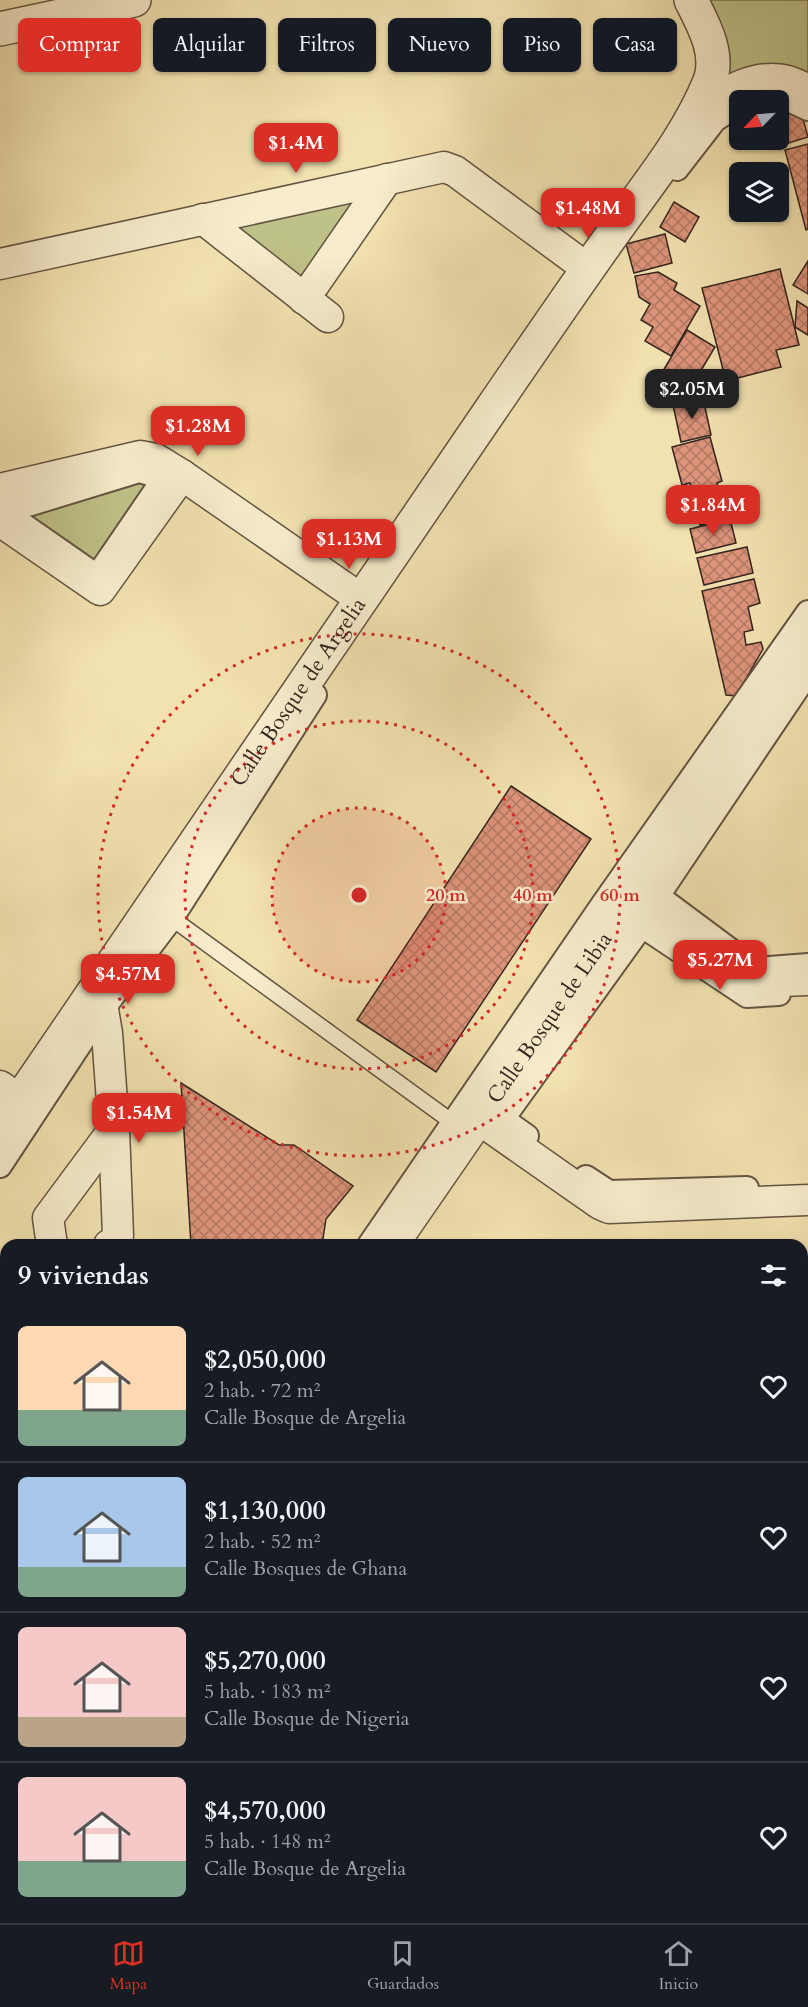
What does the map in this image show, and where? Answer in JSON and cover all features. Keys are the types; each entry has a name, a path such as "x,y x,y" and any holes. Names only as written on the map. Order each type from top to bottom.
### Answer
{"street":[{"path":"0,29 134,0"},
{"name":"Calle Bosque de Argelia","path":"0,1135 10,1093 102,997 163,911 361,599 588,268 662,165 694,113 711,77 713,54 705,27 691,0"},
{"path":"694,113 732,91 756,81 786,82 808,91"},
{"path":"789,100 808,109"},
{"path":"163,911 470,454 592,282 683,161 715,120 729,111"},
{"path":"0,264 438,167 450,168 588,268"},
{"path":"304,299 387,179"},
{"path":"203,219 328,317"},
{"path":"0,489 145,456 156,459 173,476 361,599"},
{"path":"139,471 173,476 97,576 5,512 139,471"},
{"path":"0,521 100,590 173,476"},
{"path":"374,1239 467,1126 602,905 808,612"},
{"name":"Calle Bosque de Libia","path":"397,1239 467,1126 632,899 808,643"},
{"path":"808,673 658,896 756,969 808,965"},
{"path":"632,899 747,980 756,982 808,980"},
{"path":"808,993 747,996 642,926 503,1119 609,1192 808,1186"},
{"path":"102,997 114,1128 116,1239"},
{"path":"0,1166 102,997"},
{"path":"467,1126 609,1208 808,1200"},
{"path":"51,1239 48,1218 114,1128"}],"lane":[{"path":"163,911 467,1126"}],"green space":[{"path":"707,0 808,0 808,74 720,88"},
{"path":"365,195 299,282 227,224"},
{"path":"139,471 164,478 97,576 5,512"}],"building":[{"path":"789,112 802,115 808,137 789,143"},
{"path":"808,144 808,229 806,230 785,150"},
{"path":"674,202 699,217 685,242 660,227"},
{"path":"665,234 672,263 634,273 626,244"},
{"path":"808,261 808,294 793,285"},
{"path":"780,269 799,345 776,350 781,367 726,381 702,288"},
{"path":"658,272 677,283 674,290 700,306 671,356 645,341 653,327 641,320 650,304 639,297 635,276"},
{"path":"797,301 808,308 808,335 795,327"},
{"path":"687,330 715,347 684,399 656,383"},
{"path":"703,398 711,435 681,442 673,405"},
{"path":"710,437 722,481 717,483 726,518 700,525 690,483 682,485 672,447"},
{"path":"730,519 736,543 696,553 690,529"},
{"path":"747,547 753,573 704,585 697,558"},
{"path":"754,579 760,603 748,607 753,630 744,632 746,645 761,642 763,649 736,696 726,695 702,591"},
{"path":"511,786 591,839 436,1072 357,1020"},
{"path":"181,1083 279,1145 294,1145 353,1186 326,1219 323,1239 191,1239"}]}
